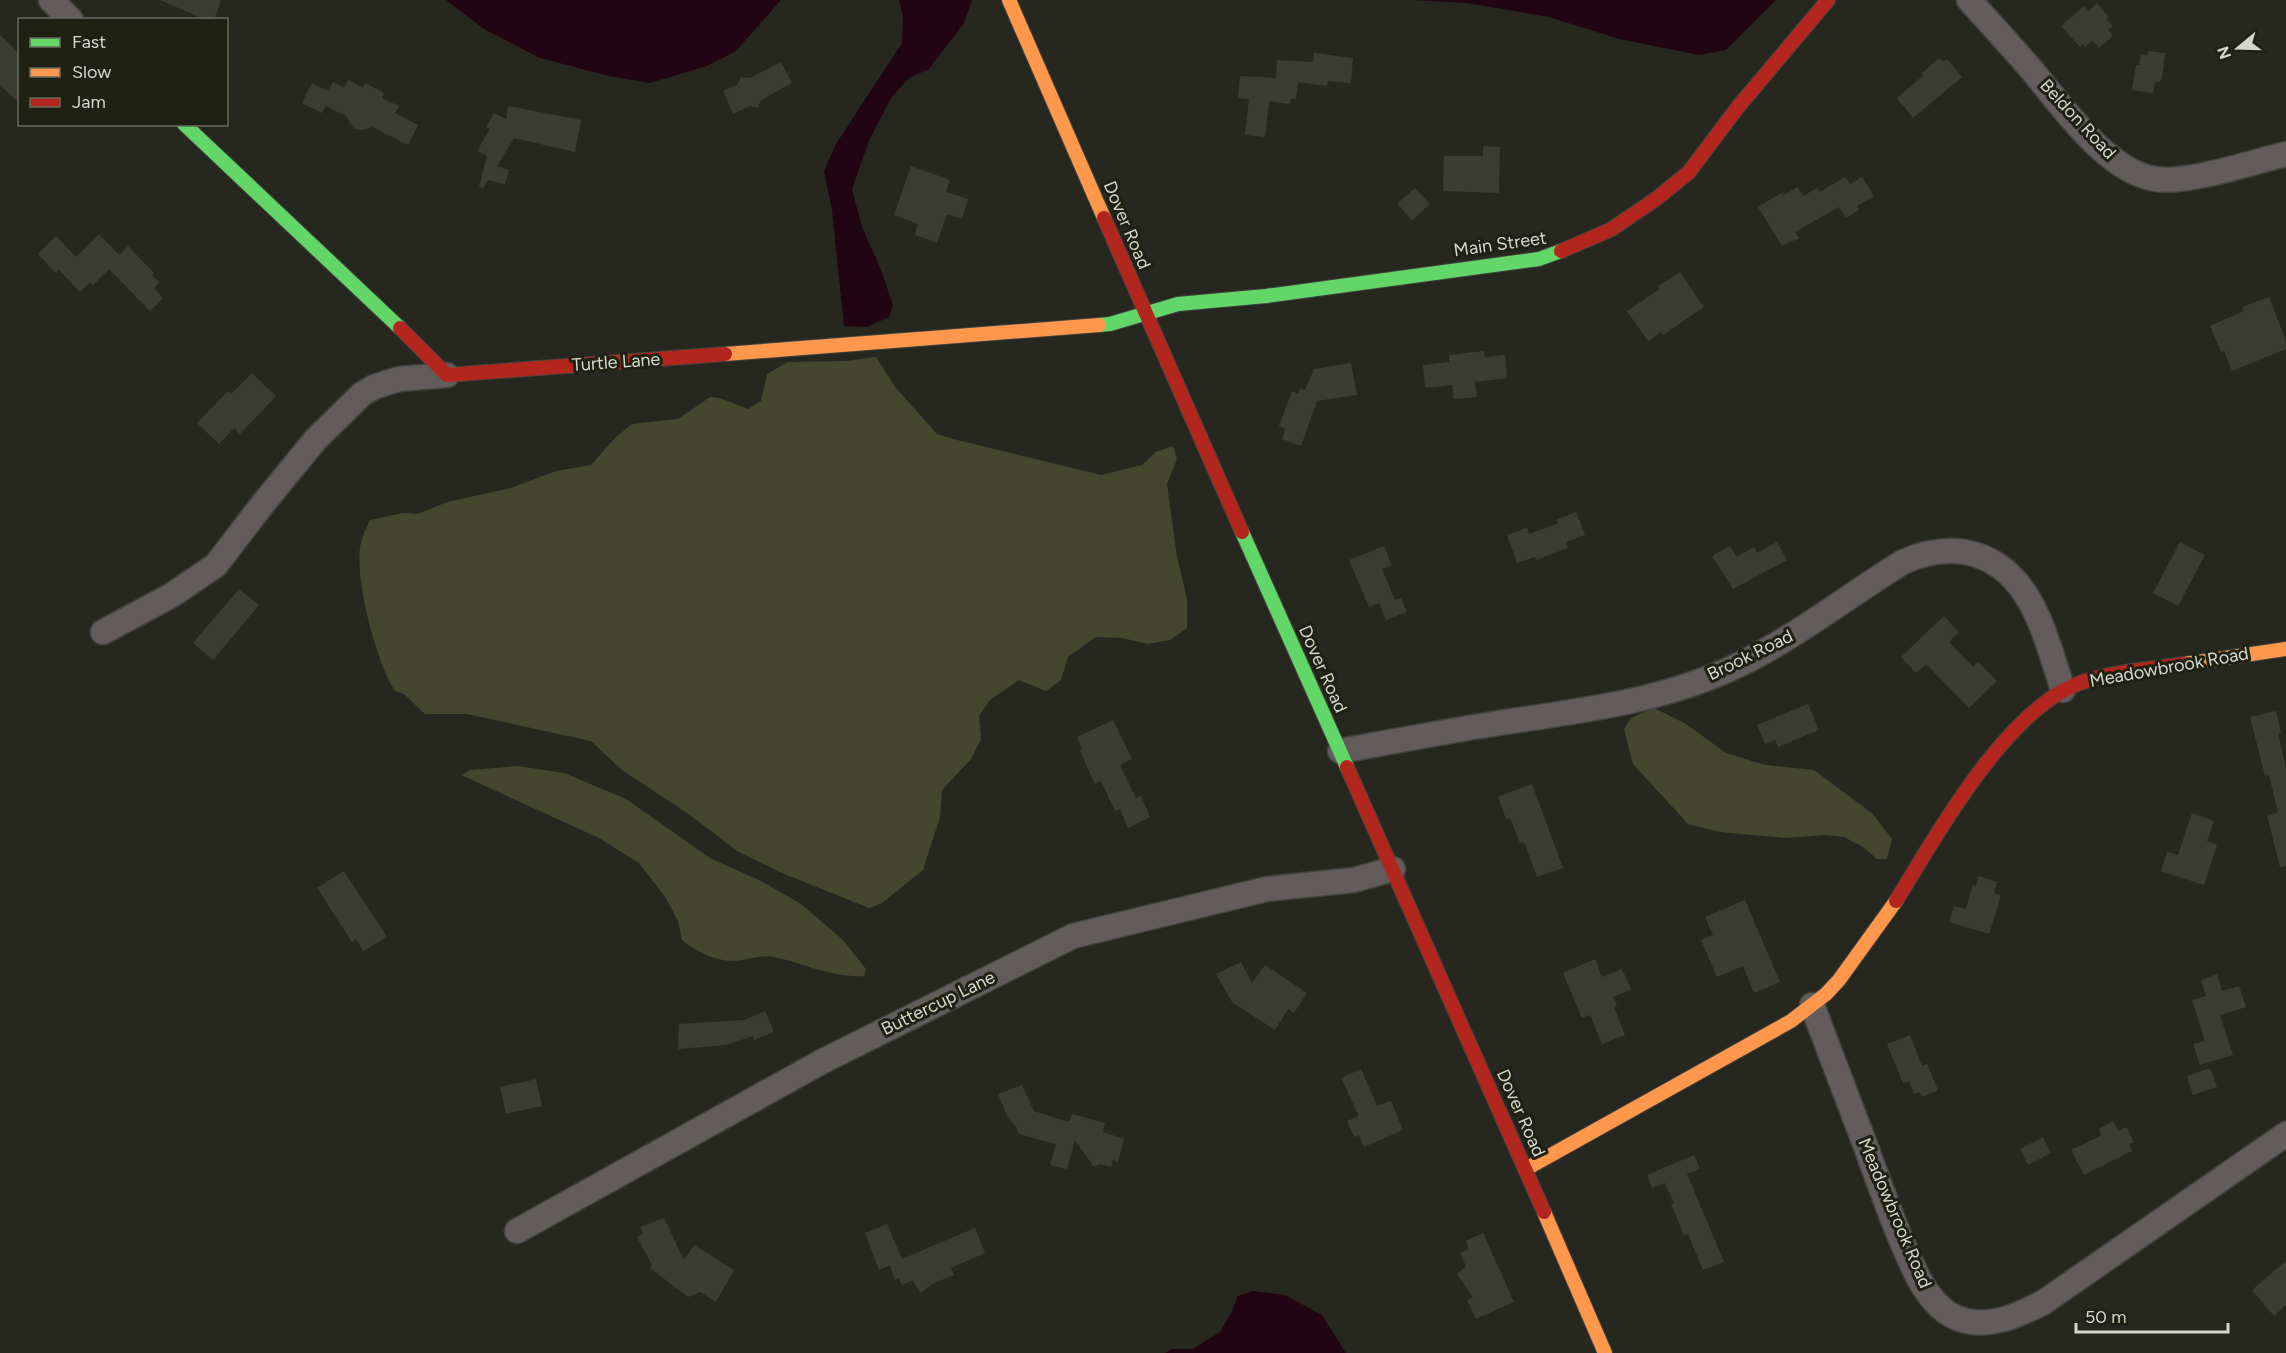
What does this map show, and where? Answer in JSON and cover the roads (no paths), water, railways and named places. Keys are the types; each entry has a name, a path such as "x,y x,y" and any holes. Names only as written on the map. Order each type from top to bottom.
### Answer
{"street":[{"path":"51,0 70,18"},
{"name":"Dover Road","path":"1009,0 1146,315 1526,1169 1605,1353"},
{"name":"Main Street","path":"1146,315 1178,304 1266,296 1539,259 1610,230 1656,199 1689,172 1738,107 1828,0"},
{"name":"Beldon Road","path":"1969,0 2091,139 2124,167 2144,176 2167,180 2286,154"},
{"path":"186,126 375,303 447,375"},
{"name":"Turtle Lane","path":"447,375 1110,324 1146,315"},
{"path":"103,632 172,595 216,565 316,439 362,394 374,387 399,379 447,375"},
{"name":"Brook Road","path":"1340,751 1570,713 1667,692 1732,668 1810,626 1903,562 1936,551 1954,550 1984,558 2008,571 2021,585 2035,610 2063,690"},
{"name":"Meadowbrook Road","path":"1526,1169 1769,1034 1812,1005 1839,980 1885,918 1983,767 2006,740 2048,699 2084,681 2107,676 2286,649"},
{"name":"Buttercup Lane","path":"518,1231 823,1061 1073,936 1267,889 1354,880 1393,869"},
{"name":"Meadowbrook Road","path":"1812,1005 1885,1199 1920,1280 1943,1310 1955,1318 1973,1322 1989,1322 2022,1314 2044,1302 2286,1134"}]}
